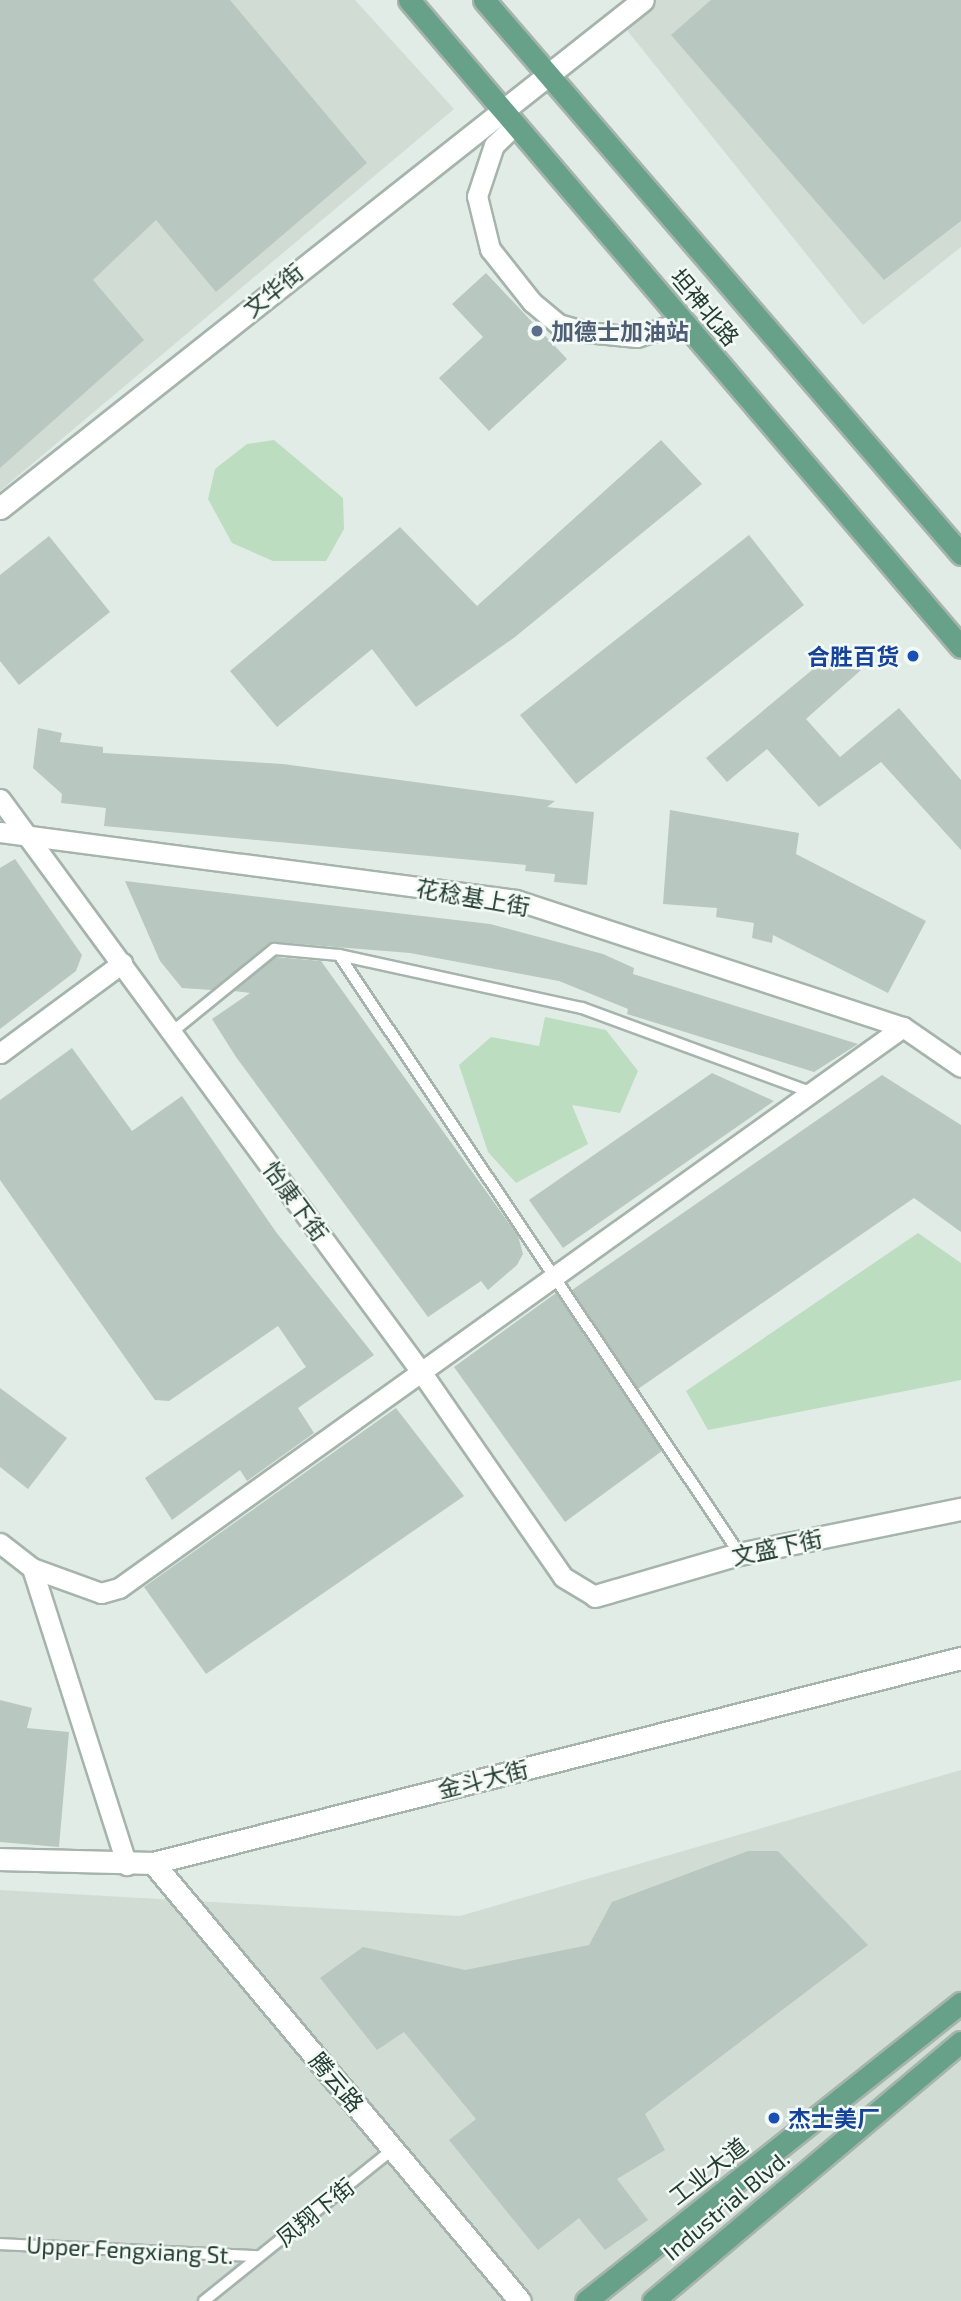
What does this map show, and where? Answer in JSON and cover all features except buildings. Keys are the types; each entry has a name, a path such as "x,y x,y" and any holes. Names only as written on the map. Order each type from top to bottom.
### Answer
{"main road":[{"name":"坦神北路","path":"409,0 961,647"},
{"name":"坦神北路","path":"484,0 961,554"},
{"name":"工业大道","path":"586,2301 961,2003"},
{"name":"Industrial Blvd.","path":"653,2301 961,2042"}],"street":[{"name":"文华街","path":"0,508 545,71 643,0"},
{"path":"515,125 494,145 477,196 490,249 532,302 558,324 586,332 637,337 683,321"},
{"name":"怡康下街","path":"0,799 424,1376 563,1577 595,1597"},
{"name":"花稔基上街","path":"0,832 516,900 903,1027 961,1067"},
{"path":"0,1054 122,963"},
{"path":"0,1543 32,1568 101,1593 119,1588 424,1376 903,1027"},
{"name":"文盛下街","path":"595,1597 739,1553 961,1509"},
{"path":"32,1568 127,1865"},
{"name":"金斗大街","path":"0,1858 127,1865 153,1863 961,1658"},
{"name":"腾云路","path":"153,1863 520,2301"}],"lane":[{"path":"172,1032 274,949 339,955 582,1008 812,1093"},
{"path":"339,955 739,1553"},
{"name":"凤翔下街","path":"204,2301 393,2149"},
{"name":"Upper Fengxiang St.","path":"0,2244 260,2256"}],"shaded area":[{"path":"0,0 355,0 454,109 0,491"},
{"path":"643,0 961,0 961,247 863,325 618,19"},
{"path":"961,1770 961,2301 0,2301 0,1890 460,1916"}],"green space":[{"path":"274,440 343,498 344,529 326,561 273,561 232,543 208,499 215,469 247,444"},
{"path":"545,1017 606,1030 638,1071 620,1113 572,1105 588,1144 516,1183 488,1152 459,1065 491,1037 539,1046"},
{"path":"918,1233 961,1263 961,1380 708,1430 686,1391"}],"place":[{"name":"加德士加油站","path":"537,331"},
{"name":"合胜百货","path":"913,656"},
{"name":"杰士美厂","path":"774,2118"}]}
